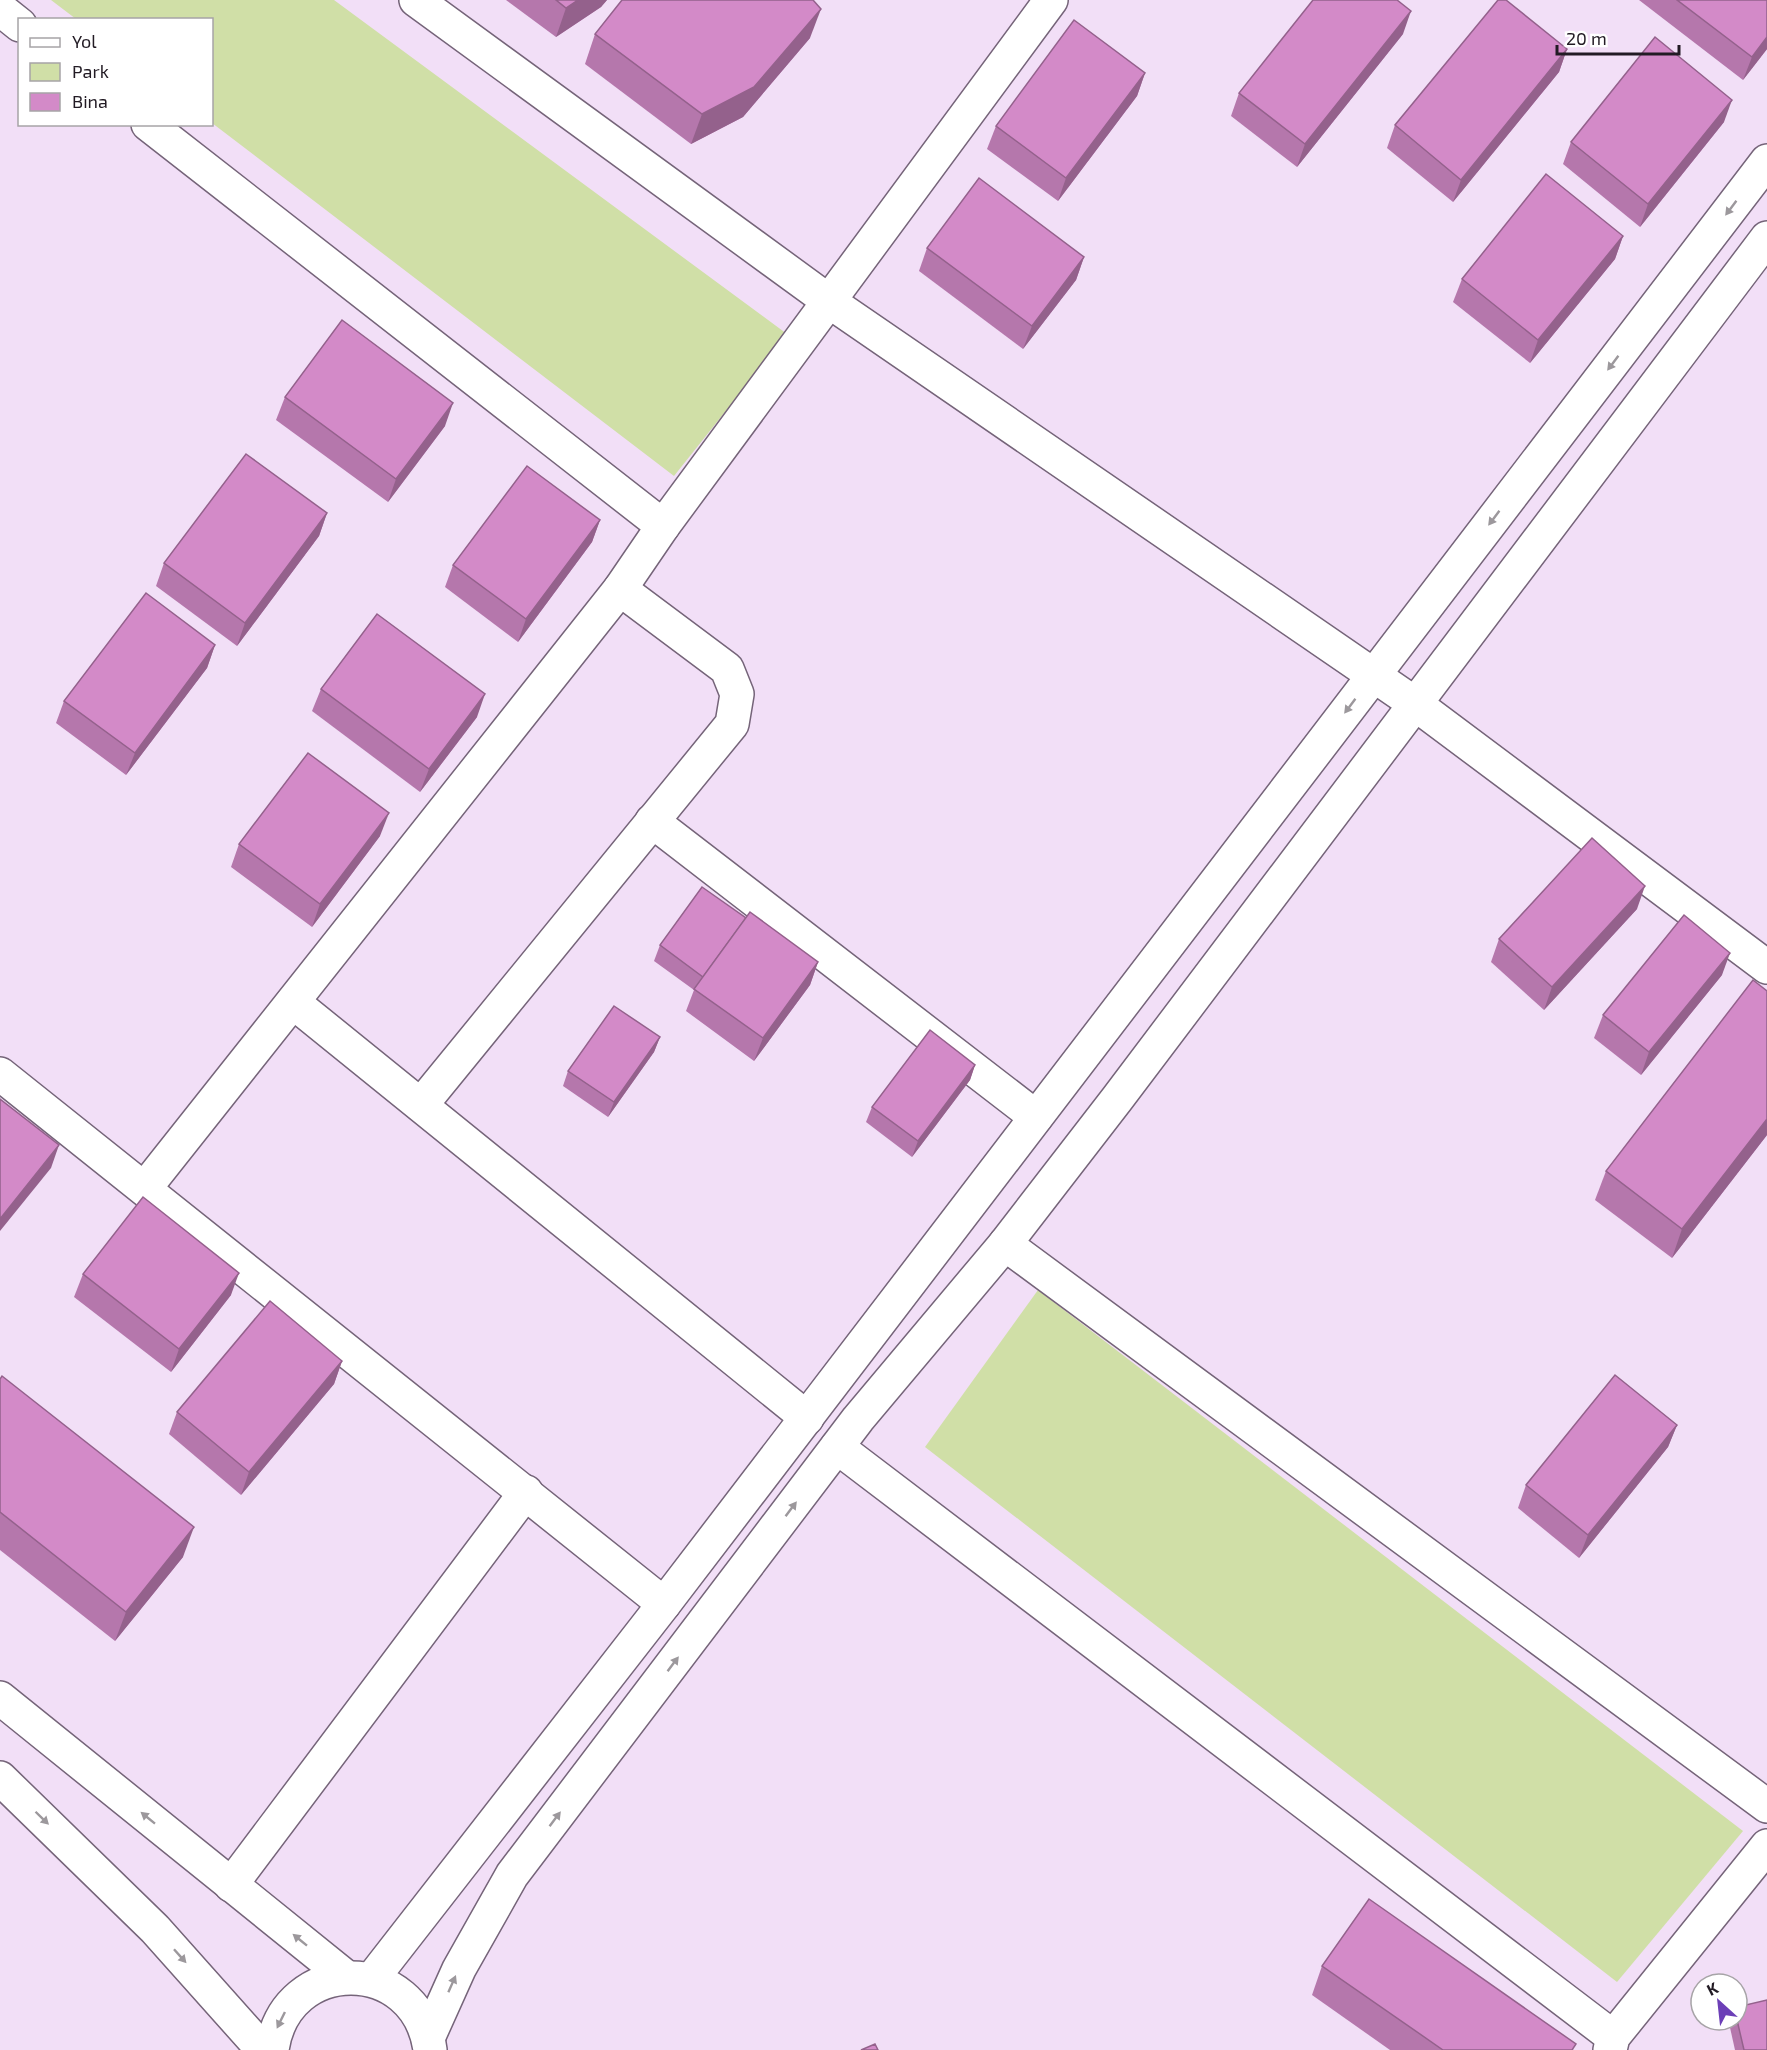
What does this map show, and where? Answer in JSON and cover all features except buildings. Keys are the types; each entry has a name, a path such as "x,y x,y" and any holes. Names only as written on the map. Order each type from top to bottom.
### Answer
{"street":[{"path":"416,0 830,302 1414,703 1767,967"},
{"path":"145,1188 620,590 663,526 1051,0"},
{"path":"0,9 18,23"},
{"path":"151,126 663,526"},
{"path":"272,2050 274,2035 284,2012 301,1995 322,1982 359,1978 664,1604 1767,161"},
{"path":"429,2044 459,1969 512,1875 837,1447 1005,1244 1767,238"},
{"path":"421,1105 732,724 737,694 727,669 620,590"},
{"path":"652,821 1036,1117"},
{"path":"293,1002 807,1418"},
{"path":"0,1074 664,1604"},
{"path":"1005,1244 1767,1806"},
{"path":"837,1447 1612,2044 1767,1846"},
{"path":"231,1885 526,1492"},
{"path":"0,1698 231,1885 359,1978 396,1991 421,2019 429,2044"},
{"path":"1,1781 155,1929 263,2050"}],"green space":[{"path":"51,0 334,0 787,334 674,476 213,124 213,18 75,18"},
{"path":"1038,1290 1743,1831 1617,1982 925,1447"}]}
